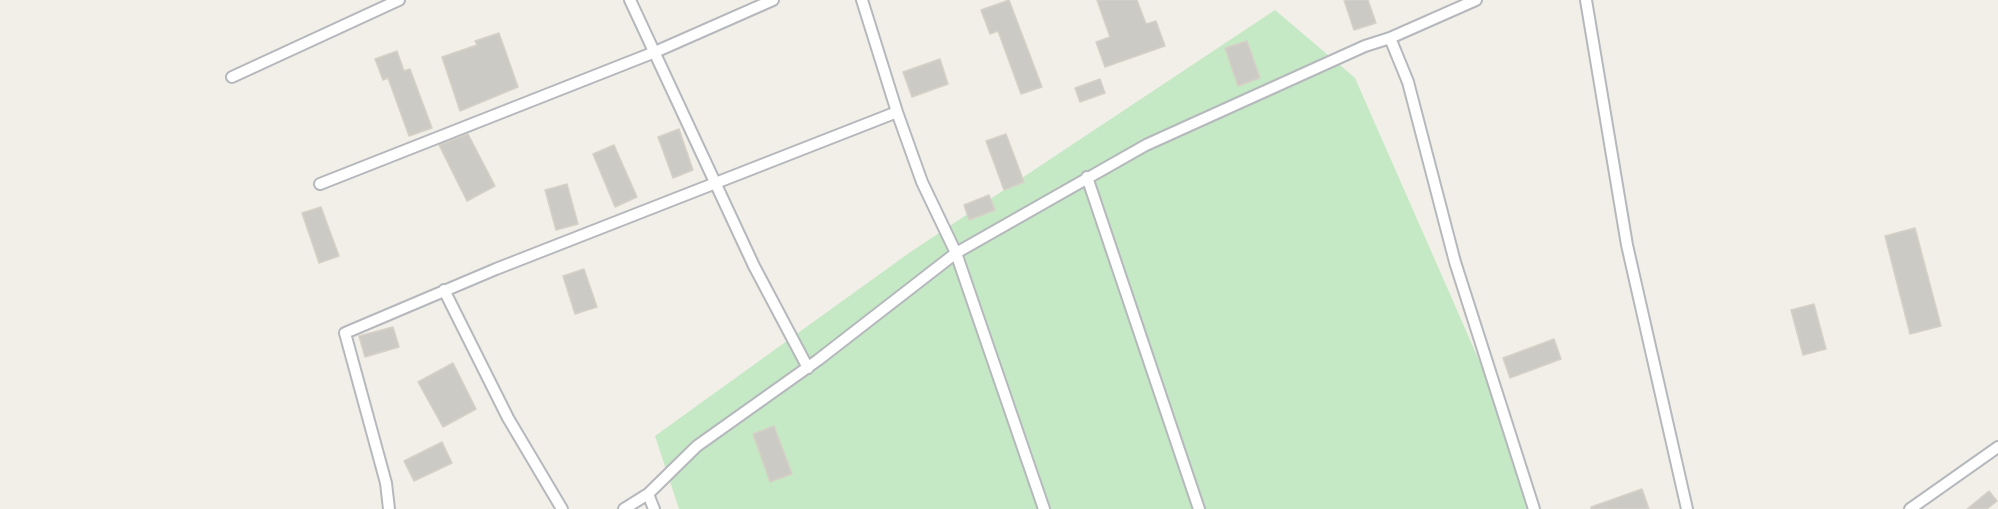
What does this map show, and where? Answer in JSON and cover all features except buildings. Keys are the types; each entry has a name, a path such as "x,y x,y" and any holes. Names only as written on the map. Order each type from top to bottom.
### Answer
{"street":[{"path":"232,77 399,0"},
{"path":"630,0 715,183 808,368"},
{"path":"320,184 655,52 773,0"},
{"path":"862,0 897,112 922,182 956,253 1044,509"},
{"path":"624,509 648,494 697,446 808,368 956,253 1146,145 1365,46 1390,38 1476,0"},
{"path":"1586,0 1627,245 1687,509"},
{"path":"1390,38 1408,82 1455,262 1534,509"},
{"path":"389,509 386,483 345,333 444,290 897,112"},
{"path":"1087,177 1199,509"},
{"path":"444,290 508,418 562,509"},
{"path":"1910,509 1998,447"},
{"path":"648,494 654,509"}],"green space":[{"path":"1275,10 1355,78 1511,433 1537,509 679,509 655,436 909,253"}]}
